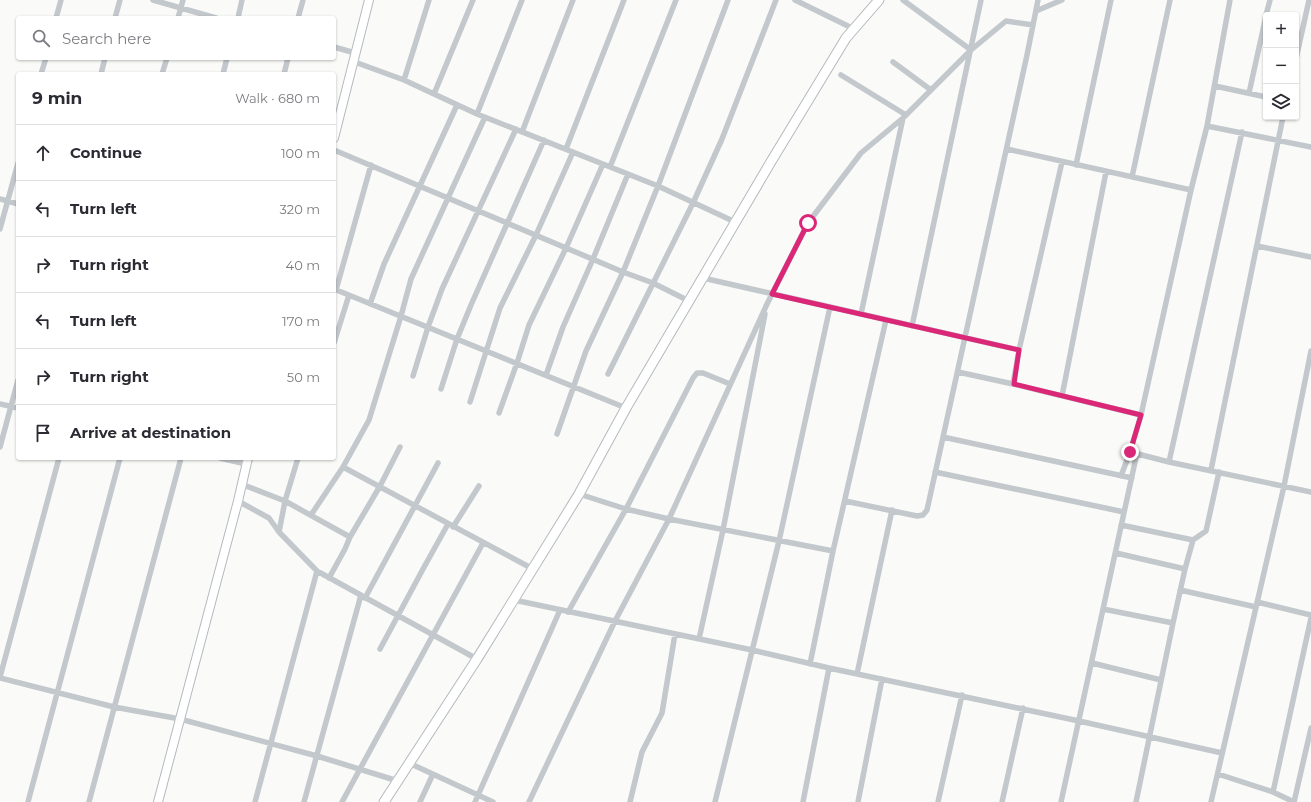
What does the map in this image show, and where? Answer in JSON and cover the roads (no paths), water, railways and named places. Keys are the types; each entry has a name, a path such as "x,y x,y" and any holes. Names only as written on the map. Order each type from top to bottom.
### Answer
{"main road":[{"path":"384,802 477,659 579,494 626,408 735,222 842,45 879,0"}],"street":[{"path":"57,16 61,0"},
{"path":"116,16 120,0"},
{"path":"153,0 209,16"},
{"path":"179,16 183,0"},
{"path":"238,16 242,0"},
{"path":"299,16 303,0"},
{"path":"336,129 368,0"},
{"path":"404,80 429,0"},
{"path":"434,94 473,0"},
{"path":"477,114 522,0"},
{"path":"522,132 573,0"},
{"path":"566,149 624,0"},
{"path":"610,167 676,0"},
{"path":"557,434 586,351 622,272 658,186 728,0"},
{"path":"608,374 693,203 722,139 776,0"},
{"path":"795,0 854,29"},
{"path":"903,0 971,50"},
{"path":"912,326 981,0"},
{"path":"845,501 917,516 923,515 927,510 1007,149 1038,0"},
{"path":"1036,11 1062,0"},
{"path":"1076,165 1111,0"},
{"path":"1132,177 1170,0"},
{"path":"1121,476 1141,415 1191,190 1207,126 1230,0"},
{"path":"1267,12 1270,0"},
{"path":"1298,48 1309,0"},
{"path":"529,802 615,622 668,519 767,304 808,223 861,153 904,116 971,50 1006,21 1033,25"},
{"path":"1249,93 1263,30"},
{"path":"336,48 355,53"},
{"path":"42,72 45,60"},
{"path":"102,72 104,60"},
{"path":"163,72 166,60"},
{"path":"224,72 226,60"},
{"path":"284,72 288,60"},
{"path":"352,61 404,80 477,114 658,186 735,222"},
{"path":"893,62 931,90"},
{"path":"842,75 904,116"},
{"path":"1215,86 1263,96"},
{"path":"370,304 384,264 457,105"},
{"path":"860,314 904,116"},
{"path":"311,515 343,467 369,420 411,279 485,117"},
{"path":"1211,470 1282,120"},
{"path":"1207,126 1311,147"},
{"path":"413,376 428,327 442,289 516,129"},
{"path":"1169,462 1242,132"},
{"path":"441,389 457,339 544,140"},
{"path":"1007,149 1191,190"},
{"path":"336,151 622,272 653,283 689,301"},
{"path":"470,402 500,308 536,235 573,152"},
{"path":"1014,384 1019,350 1062,162"},
{"path":"499,413 517,363 528,325 566,248 602,164"},
{"path":"336,286 371,165"},
{"path":"0,229 16,171"},
{"path":"1062,396 1106,172"},
{"path":"546,375 563,327 628,174"},
{"path":"0,199 16,204"},
{"path":"1257,246 1311,257"},
{"path":"703,278 1019,350"},
{"path":"336,289 626,408"},
{"path":"336,337 349,295"},
{"path":"699,639 723,530 767,304"},
{"path":"715,802 779,541 830,307"},
{"path":"810,664 833,551 886,320"},
{"path":"1211,802 1284,486 1311,351"},
{"path":"958,372 1141,415"},
{"path":"568,612 626,509 693,378 697,373 703,373 730,384"},
{"path":"0,447 16,388"},
{"path":"0,404 16,408"},
{"path":"943,437 1132,478"},
{"path":"329,578 345,549 350,536 380,486 400,447"},
{"path":"1130,452 1169,462 1311,492"},
{"path":"1061,802 1137,453"},
{"path":"58,460 0,677 56,693 114,707 180,719 317,756 398,781"},
{"path":"28,802 119,460"},
{"path":"89,802 180,460"},
{"path":"279,532 285,501 297,460"},
{"path":"158,802 238,502 247,461"},
{"path":"304,802 363,597 438,463"},
{"path":"343,467 532,569"},
{"path":"935,472 1124,512"},
{"path":"1136,802 1172,623 1185,569 1193,540 1206,531 1219,472"},
{"path":"241,484 285,501 350,536"},
{"path":"380,649 451,526 478,486"},
{"path":"579,494 626,509 668,519 833,551"},
{"path":"238,502 269,518 279,532 316,571 477,659"},
{"path":"857,674 892,510"},
{"path":"1121,525 1193,540"},
{"path":"342,802 483,543"},
{"path":"1116,553 1185,569"},
{"path":"254,802 316,571"},
{"path":"1180,590 1311,617 1273,792"},
{"path":"514,600 752,650 828,668 1023,708 1222,753"},
{"path":"1103,609 1172,623"},
{"path":"474,802 560,610"},
{"path":"630,802 642,752 662,713 675,634"},
{"path":"1092,663 1161,680"},
{"path":"803,802 828,668"},
{"path":"858,802 882,679"},
{"path":"938,802 962,695"},
{"path":"1002,802 1023,708"},
{"path":"1218,774 1273,792 1294,802 1311,728"},
{"path":"409,763 493,802"},
{"path":"420,802 432,774"}]}
